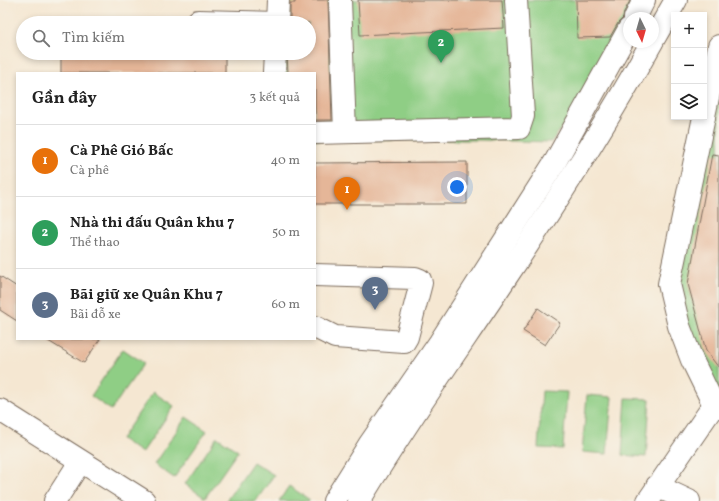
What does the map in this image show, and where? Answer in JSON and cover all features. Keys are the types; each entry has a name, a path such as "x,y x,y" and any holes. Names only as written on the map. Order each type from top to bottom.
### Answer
{"lane":[{"path":"277,16 278,0"},
{"path":"340,0 345,132"},
{"path":"316,133 519,128 523,116 516,0"},
{"path":"638,12 644,0"},
{"path":"659,29 676,0"},
{"path":"334,501 369,445 440,342 555,162 623,40"},
{"path":"359,501 386,456 512,268 618,101 648,48"},
{"path":"707,102 718,51"},
{"path":"274,72 275,60"},
{"path":"689,501 652,494 716,406 692,360 679,326 669,284 703,120"},
{"path":"316,275 415,278 421,282 407,337 404,342 335,337 316,328"},
{"path":"0,410 80,462 144,501"},
{"path":"55,501 80,462"}],"green space":[{"path":"283,0 638,0 631,12 623,12 623,26 578,106 551,142 482,140 316,140 316,72 279,72 280,60 316,60 316,16 282,16"},
{"path":"719,50 719,408 679,326 685,207 704,120 707,120 707,105"},
{"path":"123,349 144,363 111,410 91,396"},
{"path":"542,391 567,392 563,449 538,448"},
{"path":"153,392 174,406 142,453 121,439"},
{"path":"587,395 612,397 607,454 582,452"},
{"path":"626,398 650,399 646,457 622,455"},
{"path":"186,417 207,431 174,478 154,464"},
{"path":"217,437 238,451 205,498 185,484"},
{"path":"253,462 274,475 256,501 226,501"},
{"path":"289,486 310,500 279,501"}],"building":[{"path":"295,0 328,0 332,120 316,120 316,72 288,72 287,60 316,60 316,16 290,16 290,3 295,3"},
{"path":"358,0 502,0 504,28 360,35"},
{"path":"576,0 630,0 623,12 623,18 618,23 610,37 577,38"},
{"path":"61,60 225,60 225,72 61,72"},
{"path":"712,154 719,155 719,368 706,351 688,284"},
{"path":"467,162 467,204 316,204 316,163"},
{"path":"0,276 16,286 16,320 0,310"},
{"path":"538,308 560,323 545,345 523,331"},
{"path":"47,340 99,340 84,363"}],"place":[{"name":"Nhà thi đấu Quân khu 7","path":"441,63"},
{"name":"Cà Phê Gió Bấc","path":"347,210"},
{"name":"Bãi giữ xe Quân Khu 7","path":"375,310"}]}
